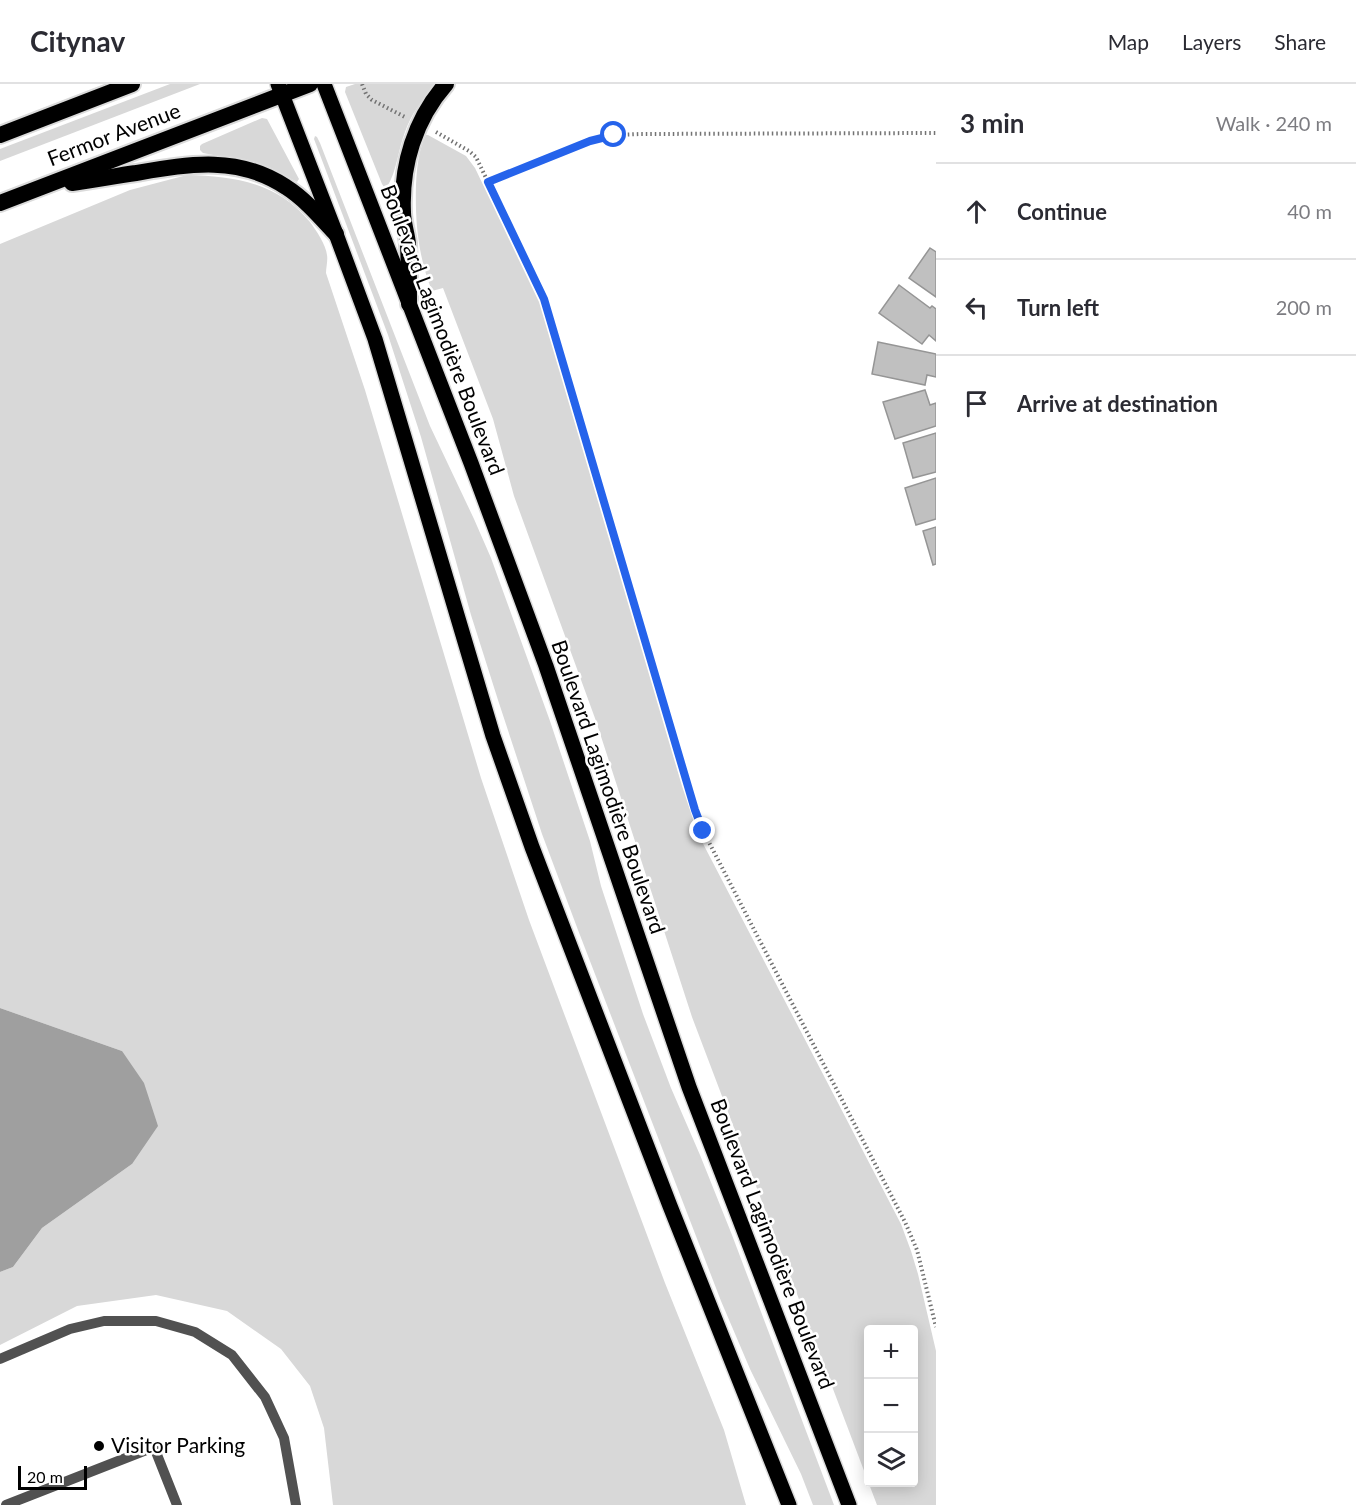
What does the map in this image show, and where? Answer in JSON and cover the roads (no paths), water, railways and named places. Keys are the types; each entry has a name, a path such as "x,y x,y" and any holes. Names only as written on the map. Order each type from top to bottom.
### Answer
{"highway":[{"path":"90,100 111,84"},
{"name":"Fermor Avenue","path":"0,135 132,84"},
{"name":"Fermor Avenue","path":"0,203 280,89 310,84"},
{"path":"410,304 408,243 403,214 403,193 411,146 419,124 432,100 446,84"},
{"path":"39,188 187,164 231,166 253,171 287,187 336,234"}],"main road":[{"name":"Boulevard Lagimodière Boulevard","path":"324,84 475,474 546,666 689,1087 849,1505"},
{"path":"280,89 365,309 490,726 532,847 670,1206 789,1505"}],"lane":[{"path":"0,1359 70,1329 104,1321 156,1321 195,1332 232,1355 265,1397 284,1438 296,1505"},
{"path":"6,1505 154,1447 177,1505"}],"place":[{"name":"Visitor Parking","path":"99,1446"}]}
